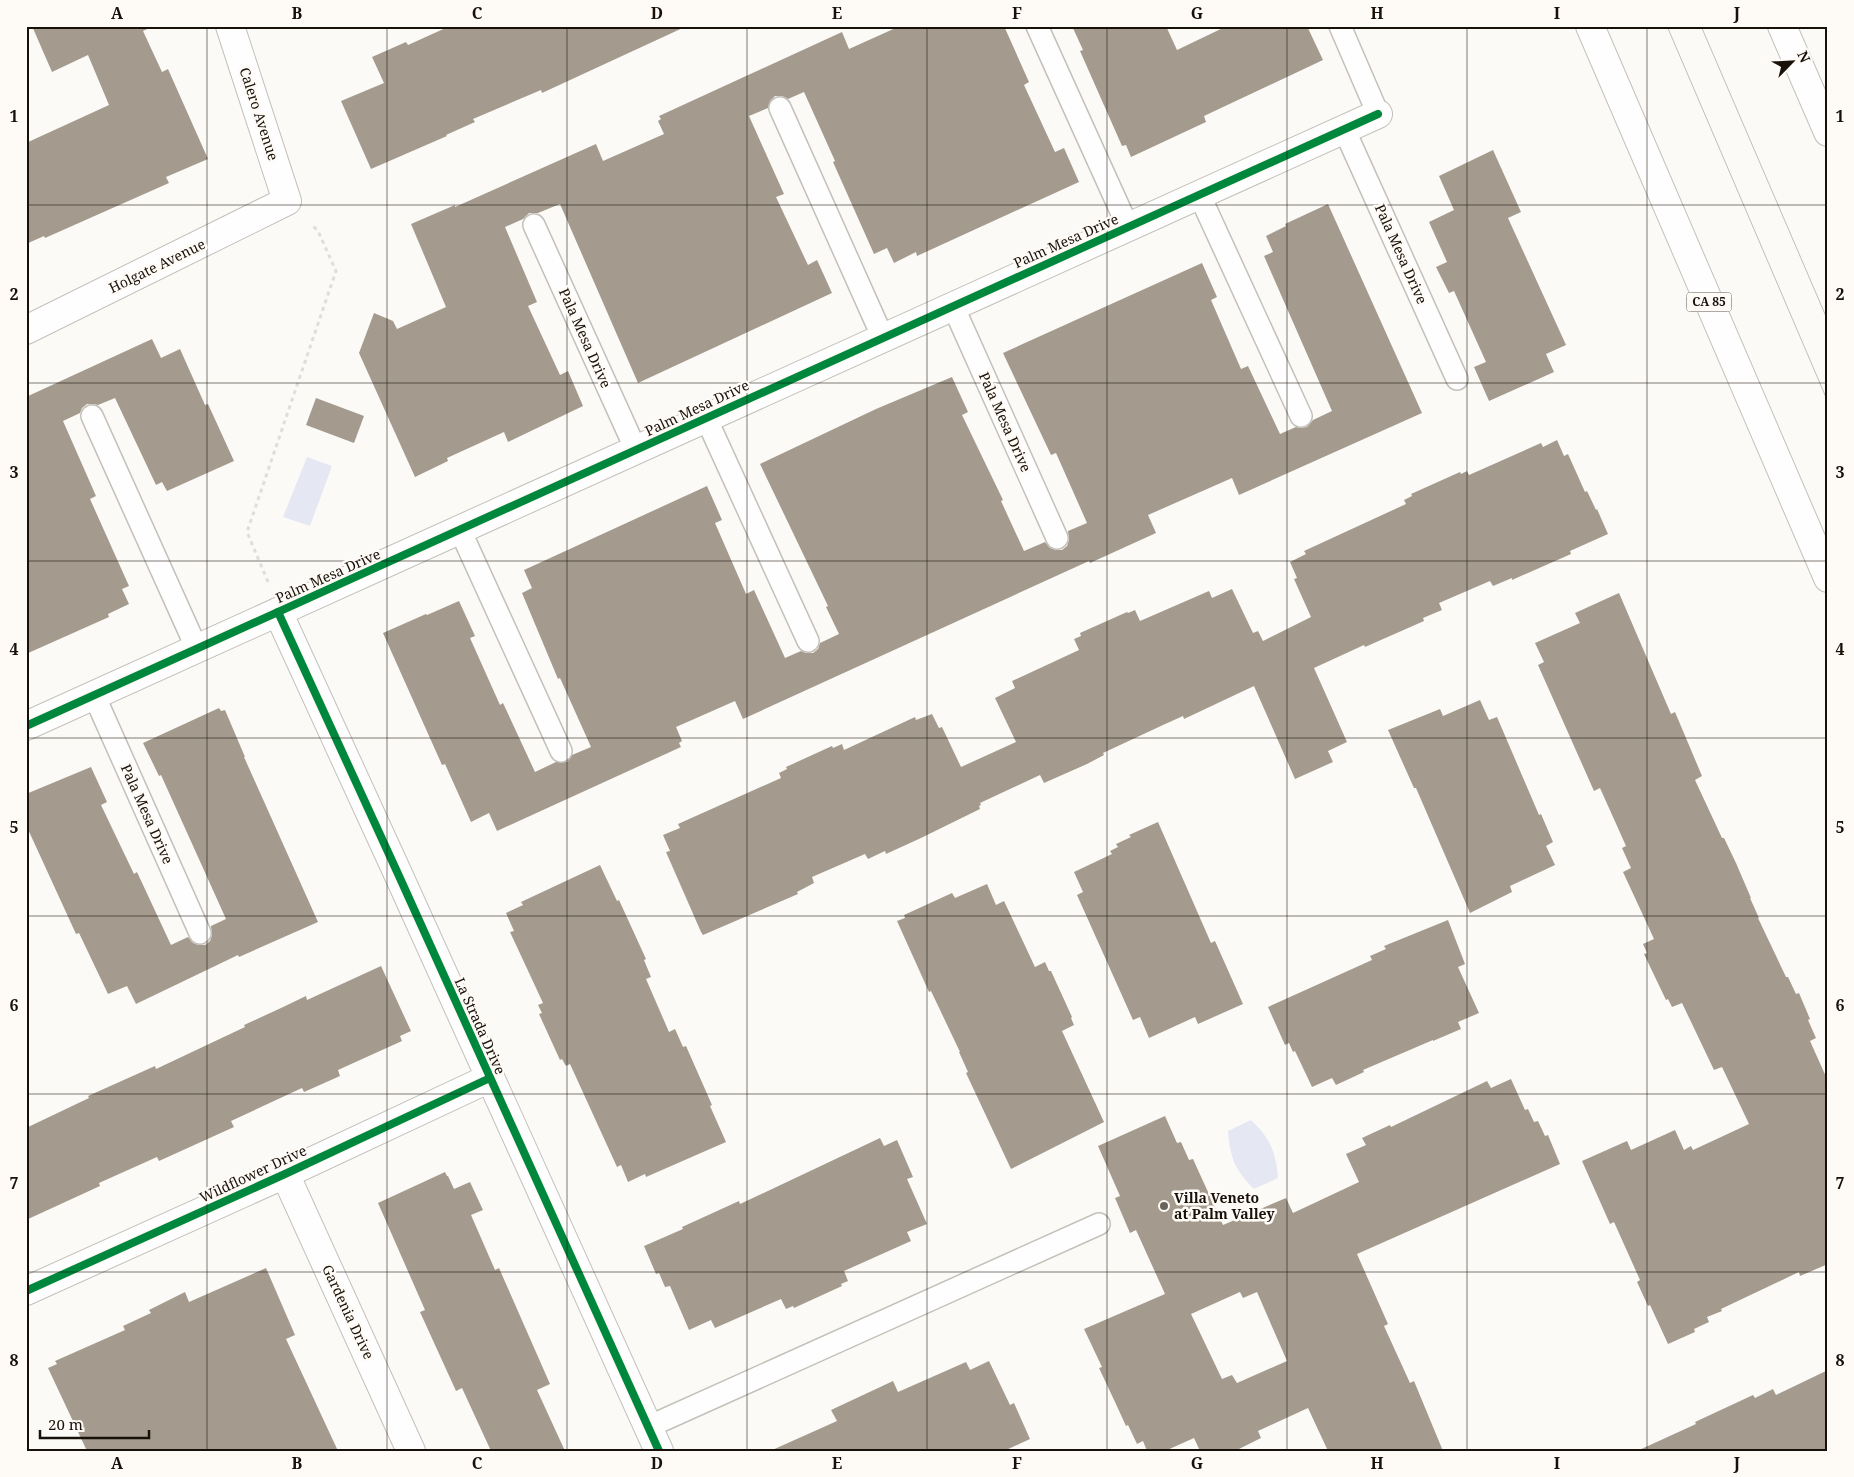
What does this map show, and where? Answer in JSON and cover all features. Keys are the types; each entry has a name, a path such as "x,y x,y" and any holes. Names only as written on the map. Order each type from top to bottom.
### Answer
{"main road":[{"name":"Calero Avenue","path":"230,26 287,201"},
{"name":"CA 85","path":"1590,26 1828,578"},
{"path":"1782,26 1828,132"},
{"name":"Palm Mesa Drive","path":"26,726 1378,114"},
{"name":"Holgate Avenue","path":"26,330 287,201"},
{"name":"La Strada Drive","path":"278,612 653,1439"},
{"name":"Wildflower Drive","path":"26,1291 285,1174 490,1078"},
{"name":"Gardenia Drive","path":"285,1174 411,1451"}],"lane":[{"path":"1037,26 1128,227"},
{"name":"Palm Mesa Drive","path":"1340,26 1378,114"},
{"path":"780,108 882,338"},
{"name":"Pala Mesa Drive","path":"1344,129 1457,379"},
{"path":"1199,194 1301,416"},
{"name":"Pala Mesa Drive","path":"534,225 636,450"},
{"name":"Pala Mesa Drive","path":"953,306 1056,538"},
{"path":"92,416 197,649"},
{"path":"706,418 808,641"},
{"path":"460,530 562,751"},
{"name":"Pala Mesa Drive","path":"94,695 200,934"},
{"path":"653,1439 1099,1224"}],"path":[{"path":"278,612 247,532 336,271 318,231 287,201"}],"shaded area":[{"path":"307,457 332,466 310,526 283,517"},
{"path":"1251,1120 1263,1133 1271,1146 1276,1160 1278,1178 1254,1189 1242,1176 1235,1163 1230,1149 1228,1131"}],"building":[{"path":"32,26 154,26 143,31 162,72 168,69 208,159 166,177 169,183 45,238 44,236 26,244 26,143 109,105 88,55 52,72"},
{"path":"450,26 687,26 542,93 541,90 473,119 475,122 447,136 371,169 341,101 384,83 372,57 406,42 408,45"},
{"path":"900,26 1004,26 1029,82 1024,85 1055,152 1064,148 1079,182 917,256 916,252 894,263 887,248 874,254 804,92 788,99 782,96 775,96 770,101 768,108 749,116 784,194 776,197 808,265 817,260 832,293 638,383 560,204 538,213 529,213 523,219 505,227 537,302 528,306 560,375 568,371 583,406 508,442 504,432 447,458 448,461 415,477 359,353 374,313 393,321 397,329 446,307 411,224 455,205 455,207 596,144 603,161 664,134 658,121 661,119 659,116 842,32 849,49"},
{"path":"1072,26 1166,26 1177,50 1227,26 1307,26 1323,60 1204,116 1206,122 1131,157 1126,145 1122,146 1080,51 1083,50"},
{"path":"1493,150 1521,212 1508,218 1566,345 1546,354 1554,372 1489,401 1474,367 1486,362 1454,291 1449,293 1436,267 1447,262 1429,222 1454,210 1439,176"},
{"path":"1328,204 1422,413 1239,495 1232,478 1148,515 1156,533 1090,563 1089,561 743,719 735,701 676,727 682,741 679,743 681,747 497,831 489,813 471,822 445,764 442,765 383,633 459,601 475,636 470,638 500,705 503,703 535,772 556,762 567,762 572,755 591,747 560,678 558,679 522,593 532,588 524,570 707,486 722,520 715,523 746,594 754,590 785,658 801,651 813,653 818,649 820,643 839,634 826,607 828,606 760,464 876,409 952,377 968,412 962,415 1003,500 1001,501 1024,551 1045,542 1050,548 1062,550 1067,546 1069,540 1068,531 1087,523 1056,453 1051,455 1003,353 1202,263 1217,297 1211,300 1241,369 1248,366 1280,434 1296,427 1307,427 1313,420 1332,411 1264,256 1273,252 1266,236 1286,226 1285,224"},
{"path":"152,339 161,358 180,349 205,405 208,404 234,461 167,491 162,482 156,485 115,398 98,405 87,404 80,413 63,421 96,496 90,499 129,586 122,589 129,604 108,614 109,617 26,654 26,397"},
{"path":"316,398 364,416 354,443 306,425"},
{"path":"1557,440 1564,456 1568,454 1585,492 1587,491 1597,509 1608,534 1570,551 1571,554 1512,580 1512,578 1493,586 1490,581 1439,603 1442,610 1423,618 1424,621 1365,647 1364,645 1314,668 1347,742 1328,751 1333,762 1295,779 1254,686 1184,719 1183,716 1163,725 1103,753 1104,755 1087,764 1044,783 1040,775 980,803 980,809 921,838 886,854 885,851 868,859 865,854 812,877 814,883 797,892 798,894 703,935 701,932 666,852 670,851 663,835 680,828 678,824 781,778 779,773 787,769 786,767 832,746 833,748 842,744 844,750 915,717 916,720 932,714 939,728 942,727 961,767 1016,742 995,698 1015,688 1012,681 1079,650 1074,639 1081,636 1080,633 1127,612 1135,610 1140,621 1209,591 1212,598 1232,589 1253,633 1258,631 1263,641 1311,617 1294,579 1297,578 1290,562 1306,554 1304,551 1406,504 1404,500 1412,496 1411,494 1460,472 1461,474 1467,471 1469,475 1541,443 1543,447"},
{"path":"1619,593 1671,714 1675,712 1702,776 1695,780 1736,863 1758,918 1786,977 1788,977 1796,994 1799,993 1816,1038 1810,1041 1828,1081 1828,1264 1800,1276 1799,1272 1721,1309 1722,1311 1707,1317 1709,1322 1694,1329 1695,1332 1668,1344 1637,1282 1640,1280 1614,1222 1610,1224 1582,1161 1627,1141 1631,1150 1675,1130 1684,1150 1691,1146 1693,1150 1749,1124 1722,1067 1714,1070 1682,1003 1672,1007 1668,999 1666,1000 1644,954 1647,953 1643,944 1654,939 1623,872 1631,868 1622,848 1626,846 1600,788 1594,791 1538,665 1544,662 1535,643 1580,623 1575,613"},
{"path":"1480,700 1489,720 1497,717 1539,815 1541,814 1553,842 1546,846 1555,865 1510,886 1512,892 1470,913 1416,788 1414,788 1388,730 1440,709 1443,716"},
{"path":"219,708 221,711 225,710 318,922 239,957 238,955 136,1004 127,986 108,994 79,933 76,934 26,825 26,794 91,767 107,802 101,805 134,874 137,872 171,945 188,937 193,943 205,945 210,941 212,935 211,926 226,919 161,775 159,776 143,743"},
{"path":"1158,822 1211,943 1215,941 1243,1004 1198,1024 1195,1017 1149,1038 1140,1017 1133,1020 1077,895 1083,892 1074,872 1112,854 1110,851 1118,847 1116,844 1131,837 1129,835"},
{"path":"600,865 617,901 619,900 646,959 644,960 651,977 646,979 669,1032 675,1029 683,1047 686,1046 726,1142 646,1177 645,1174 628,1182 621,1165 617,1167 570,1064 566,1066 562,1059 560,1060 539,1014 542,1013 538,1005 543,1003 510,932 514,931 506,913 523,905 521,902"},
{"path":"987,884 996,905 1004,901 1035,967 1045,962 1049,971 1051,971 1074,1025 1062,1031 1104,1122 1011,1169 966,1073 968,1072 960,1052 931,991 929,992 897,921 905,918 904,915 952,893 955,898"},
{"path":"1448,920 1465,964 1458,967 1479,1013 1458,1022 1461,1029 1363,1070 1364,1072 1336,1085 1332,1078 1312,1087 1295,1051 1293,1052 1289,1043 1285,1045 1268,1007 1372,960 1370,956 1386,949 1384,946"},
{"path":"381,966 411,1031 400,1036 402,1041 338,1070 340,1076 304,1092 302,1088 231,1121 234,1127 159,1161 157,1157 99,1183 100,1186 26,1220 26,1128 89,1098 88,1096 155,1066 156,1069 306,996 307,1000"},
{"path":"1511,1079 1525,1110 1528,1109 1534,1122 1538,1121 1545,1136 1548,1135 1560,1164 1357,1254 1388,1324 1384,1326 1410,1383 1414,1381 1443,1451 1328,1451 1308,1408 1258,1431 1261,1438 1235,1451 1200,1451 1194,1438 1165,1451 1147,1451 1143,1441 1137,1444 1128,1425 1126,1426 1099,1368 1102,1367 1084,1329 1165,1294 1136,1230 1130,1233 1115,1198 1120,1196 1098,1146 1165,1116 1177,1143 1181,1142 1189,1160 1193,1159 1223,1225 1286,1198 1293,1213 1359,1182 1346,1154 1366,1145 1362,1138 1390,1125 1391,1127 1487,1081 1491,1088","holes":["1240,1292 1243,1298 1257,1292 1287,1361 1237,1383 1232,1375 1222,1379 1191,1314"]},
{"path":"880,1138 884,1146 897,1140 913,1177 907,1179 927,1224 907,1232 911,1241 844,1271 848,1281 841,1284 842,1286 794,1308 793,1306 786,1309 781,1299 715,1328 711,1320 689,1330 670,1286 665,1287 659,1273 656,1274 644,1246 739,1201 740,1204"},
{"path":"445,1172 454,1189 470,1182 483,1210 471,1215 495,1270 499,1268 550,1384 537,1390 565,1451 491,1451 462,1388 456,1391 420,1312 425,1310 378,1203"},
{"path":"266,1268 295,1335 286,1339 338,1451 87,1451 48,1368 57,1364 55,1361 125,1330 123,1326 151,1313 149,1310 185,1292 189,1302"},
{"path":"989,1361 1010,1405 1014,1403 1030,1439 1004,1451 770,1451 837,1421 831,1410 893,1381 898,1392 966,1362 970,1370"},
{"path":"1828,1370 1828,1451 1637,1451 1753,1395 1755,1398 1773,1389 1776,1395"}],"tram line":[{"path":"1667,26 1828,402"},
{"path":"1701,26 1828,321"}],"cycle path":[{"path":"26,726 1378,114"},
{"path":"278,612 659,1451"},
{"path":"26,1291 285,1174 490,1078"}],"place":[{"name":"Villa Veneto at Palm Valley","path":"1164,1206"}]}
